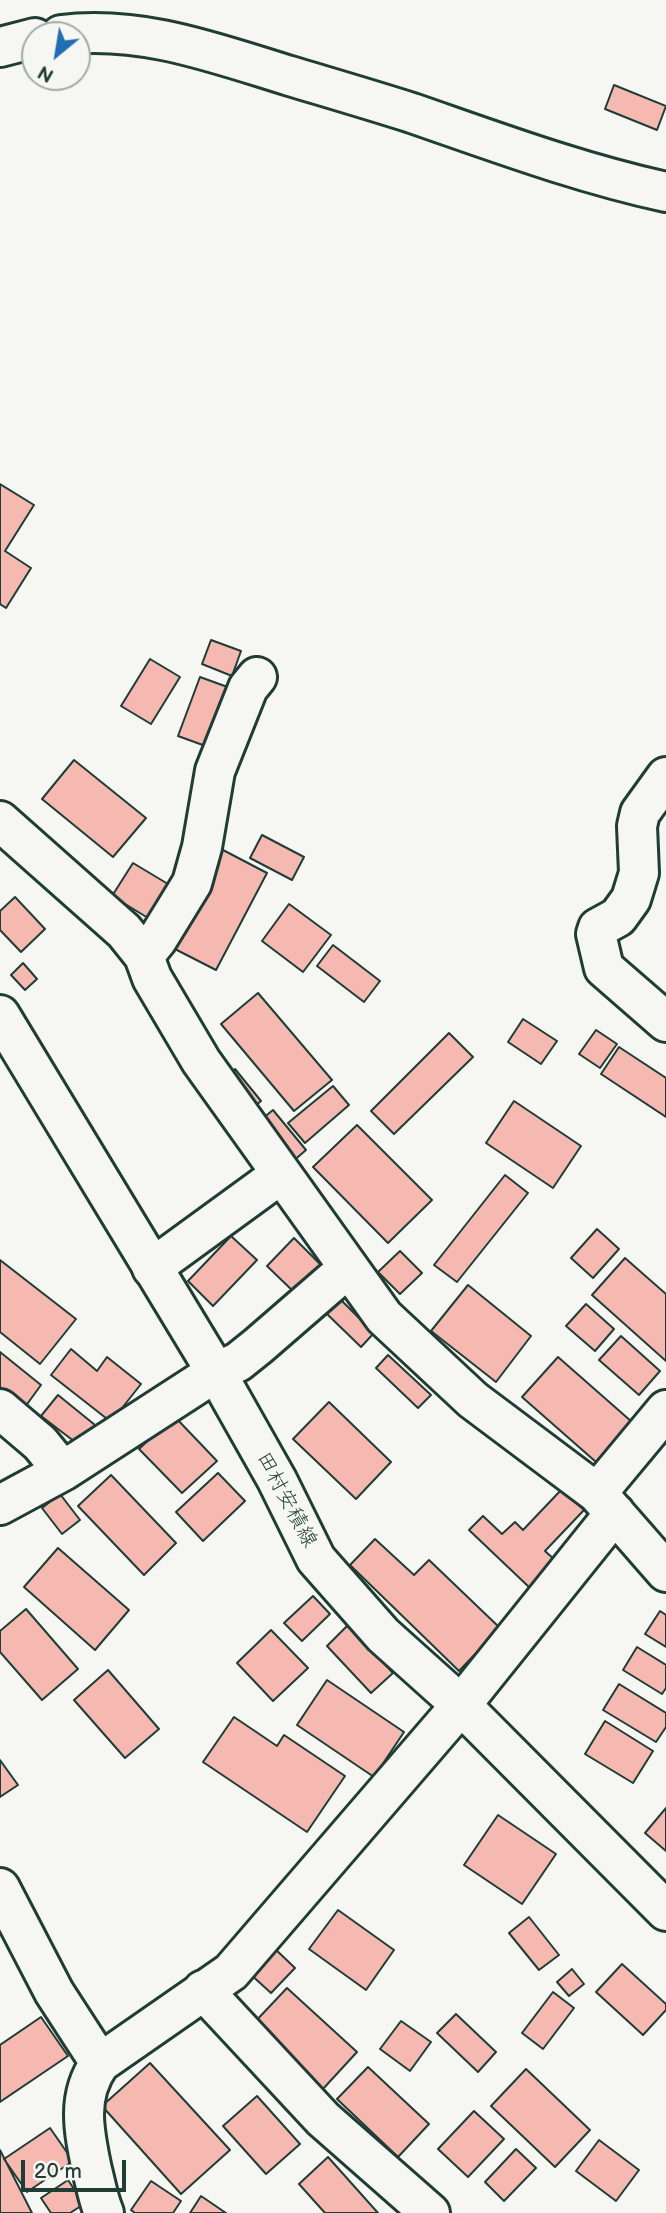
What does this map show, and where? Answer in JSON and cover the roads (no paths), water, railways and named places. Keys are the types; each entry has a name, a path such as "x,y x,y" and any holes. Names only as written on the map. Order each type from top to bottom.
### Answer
{"street":[{"path":"91,31 133,34 183,43 408,112 613,180 666,192"},
{"path":"0,47 21,42"},
{"path":"144,956 192,883 202,847 215,771 248,688 257,677"},
{"path":"666,778 640,813 637,827 639,873 636,887 618,917 598,928 596,934 604,968 666,1022"},
{"path":"0,821 124,931 144,956 152,978 201,1061 384,1317 473,1400 606,1503 666,1572"},
{"name":"田村安積線","path":"0,1015 216,1372 277,1480 316,1559 383,1635 461,1705 666,1910"},
{"path":"152,1268 281,1174"},
{"path":"0,1505 63,1471 216,1372 238,1362 348,1268"},
{"path":"0,1409 40,1443 63,1471"},
{"path":"104,2213 97,2197 84,2132 83,2104 90,2076 100,2063 231,1972 461,1705 606,1503 666,1410"},
{"path":"0,1888 54,1992 100,2063"},
{"path":"204,1990 323,2119 429,2213"}]}
